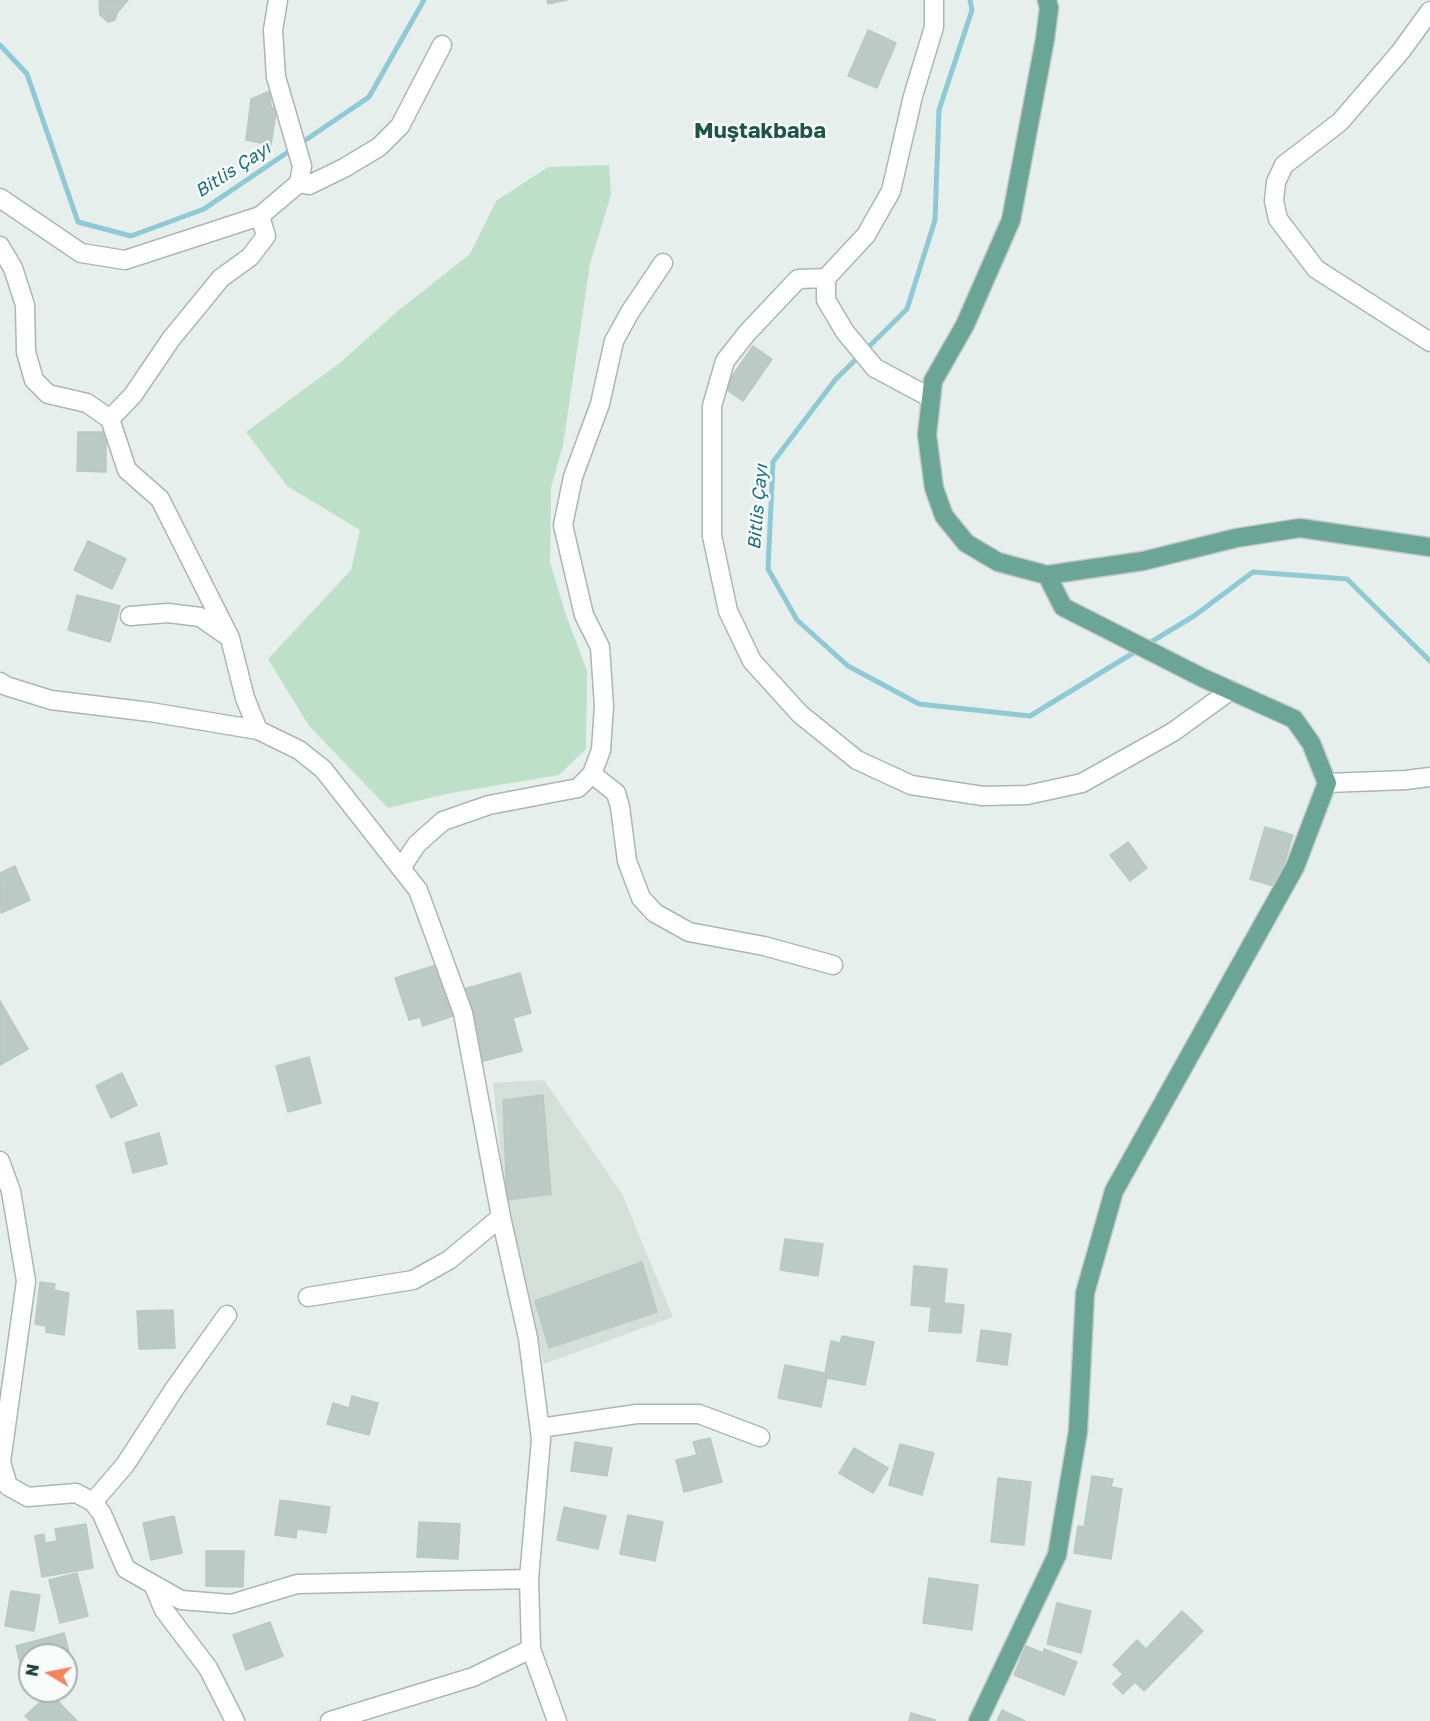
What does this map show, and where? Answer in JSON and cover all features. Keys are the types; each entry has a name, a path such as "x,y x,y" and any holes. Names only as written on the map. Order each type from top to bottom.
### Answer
{"main road":[{"path":"1047,0 1049,8 1044,39 1011,220 965,325 933,381 927,435 934,488 944,516 966,543 998,562 1047,575 1143,561 1236,538 1300,528 1430,547"},
{"path":"978,1721 1057,1555 1078,1431 1085,1293 1114,1191 1295,867 1327,783 1311,743 1294,719 1203,678 1063,607 1047,575"}],"street":[{"path":"278,0 273,30 276,77 290,124 301,175 309,185 345,168 379,147 399,126 442,45"},
{"path":"931,398 875,368 845,332 826,300 826,278 866,235 891,191 913,96 934,27 934,0"},
{"path":"1430,11 1401,51 1340,122 1284,165 1276,182 1274,201 1278,219 1316,269 1430,342"},
{"path":"0,198 81,254 125,260 260,216 301,175"},
{"path":"110,418 133,395 171,339 220,278 250,257 266,236 260,216"},
{"path":"0,246 13,268 25,305 26,352 34,380 48,394 87,403 110,418 127,470 160,499 230,638 245,698 258,730"},
{"path":"401,868 417,844 442,821 489,805 578,788 592,774 601,750 604,706 600,648 584,615 563,525 573,477 600,404 614,341 630,312 663,263"},
{"path":"826,278 798,279 747,333 724,361 712,406 711,536 728,610 752,662 800,714 857,760 911,785 983,796 1027,795 1082,783 1173,732 1231,690"},
{"path":"130,616 168,613 200,618 230,638"},
{"path":"0,682 51,700 150,712 258,730 299,750 324,770 418,890 462,1013 501,1217 528,1338 541,1439 529,1579 531,1649 557,1721"},
{"path":"592,774 616,793 627,861 641,898 655,913 689,932 764,946 833,965"},
{"path":"1327,783 1430,777"},
{"path":"0,1161 11,1191 26,1281 1,1462 8,1486 28,1497 76,1493 93,1502 102,1514 126,1569 181,1600 231,1604 297,1584 529,1579"},
{"path":"308,1297 413,1280 449,1260 501,1217"},
{"path":"93,1502 125,1466 175,1388 227,1316"},
{"path":"540,1428 637,1414 699,1414 760,1437"},
{"path":"153,1584 164,1610 208,1668 235,1721"},
{"path":"330,1721 473,1677 531,1649"}],"shaded area":[{"path":"544,1080 622,1194 673,1317 544,1364 506,1204 493,1083"}],"green space":[{"path":"609,165 611,195 590,264 563,445 551,488 550,562 565,612 587,671 586,749 559,775 451,793 388,808 309,726 268,659 351,570 360,530 287,486 246,432 341,362 399,310 470,254 496,201 548,167"}],"building":[{"path":"99,0 128,0 117,13 115,20 108,22 100,15"},
{"path":"547,0 567,0 548,4"},
{"path":"868,30 896,43 877,88 848,76"},
{"path":"270,91 271,106 276,112 271,145 246,140 251,99"},
{"path":"753,346 772,359 743,401 724,388"},
{"path":"78,432 106,432 106,472 77,471"},
{"path":"88,541 126,559 112,589 74,570"},
{"path":"77,595 120,606 110,642 68,630"},
{"path":"1265,827 1293,835 1277,887 1250,879"},
{"path":"1128,842 1147,868 1130,881 1110,855"},
{"path":"15,866 30,900 1,913 0,873"},
{"path":"436,965 453,1016 423,1026 420,1017 409,1020 395,978"},
{"path":"520,973 531,1013 513,1018 522,1051 476,1063 457,991"},
{"path":"0,1001 28,1049 0,1065"},
{"path":"309,1057 321,1103 288,1112 276,1066"},
{"path":"122,1073 137,1105 111,1118 96,1086"},
{"path":"543,1095 551,1194 507,1200 503,1100"},
{"path":"159,1133 167,1164 133,1173 125,1143"},
{"path":"785,1239 823,1244 818,1276 780,1270"},
{"path":"642,1262 657,1312 549,1348 535,1301"},
{"path":"914,1266 947,1269 944,1303 964,1305 961,1333 929,1331 931,1307 911,1305"},
{"path":"40,1282 55,1284 54,1290 69,1293 64,1335 46,1332 46,1326 35,1324"},
{"path":"173,1310 175,1348 139,1349 137,1311"},
{"path":"981,1330 1011,1334 1007,1365 977,1361"},
{"path":"842,1336 874,1342 865,1385 827,1378 821,1407 778,1398 785,1365 825,1373 831,1341 840,1343"},
{"path":"352,1396 378,1403 369,1435 327,1424 333,1403 349,1408"},
{"path":"710,1438 722,1482 684,1492 676,1460 697,1455 693,1442"},
{"path":"575,1442 612,1448 607,1476 571,1471"},
{"path":"900,1444 934,1453 922,1495 889,1485"},
{"path":"854,1448 888,1468 873,1493 839,1473"},
{"path":"1092,1476 1113,1479 1111,1487 1122,1489 1111,1559 1074,1553 1078,1526 1084,1527"},
{"path":"998,1478 1031,1482 1024,1545 991,1542"},
{"path":"280,1500 330,1507 326,1533 297,1529 296,1538 275,1535"},
{"path":"564,1507 606,1516 598,1549 557,1540"},
{"path":"628,1515 663,1522 655,1561 620,1554"},
{"path":"174,1516 182,1553 151,1560 143,1523"},
{"path":"419,1522 460,1524 458,1559 417,1557"},
{"path":"86,1524 93,1568 42,1577 35,1536 44,1534 45,1543 57,1541 55,1529"},
{"path":"206,1551 244,1551 243,1587 206,1586"},
{"path":"77,1573 88,1616 60,1623 49,1580"},
{"path":"929,1578 978,1585 972,1630 923,1623"},
{"path":"11,1591 40,1595 34,1631 5,1626"},
{"path":"1057,1603 1091,1611 1081,1653 1047,1644"},
{"path":"1182,1611 1203,1631 1144,1691 1135,1682 1123,1694 1113,1684 1123,1674 1113,1665 1137,1640 1146,1649"},
{"path":"270,1622 283,1656 246,1670 233,1635"},
{"path":"64,1633 67,1643 27,1643"},
{"path":"1026,1646 1043,1653 1044,1649 1077,1662 1064,1695 1014,1675"},
{"path":"39,1703 60,1703 77,1721 30,1721 25,1716"},
{"path":"1002,1710 1025,1721 997,1721"},
{"path":"911,1713 935,1720 935,1721 909,1721"}],"waterway":[{"name":"Bitlis Çayı","path":"0,45 27,74 78,222 131,236 204,209 369,97 424,0"},
{"name":"Bitlis Çayı","path":"970,0 972,10 939,110 935,220 907,309 835,380 773,462 768,569 797,620 848,666 919,704 1030,716 1138,650"},
{"name":"Bitlis Çayı","path":"1146,645 1194,616 1253,572 1347,579 1430,661"}],"district":[{"name":"Muştakbaba","path":"760,131"}]}
